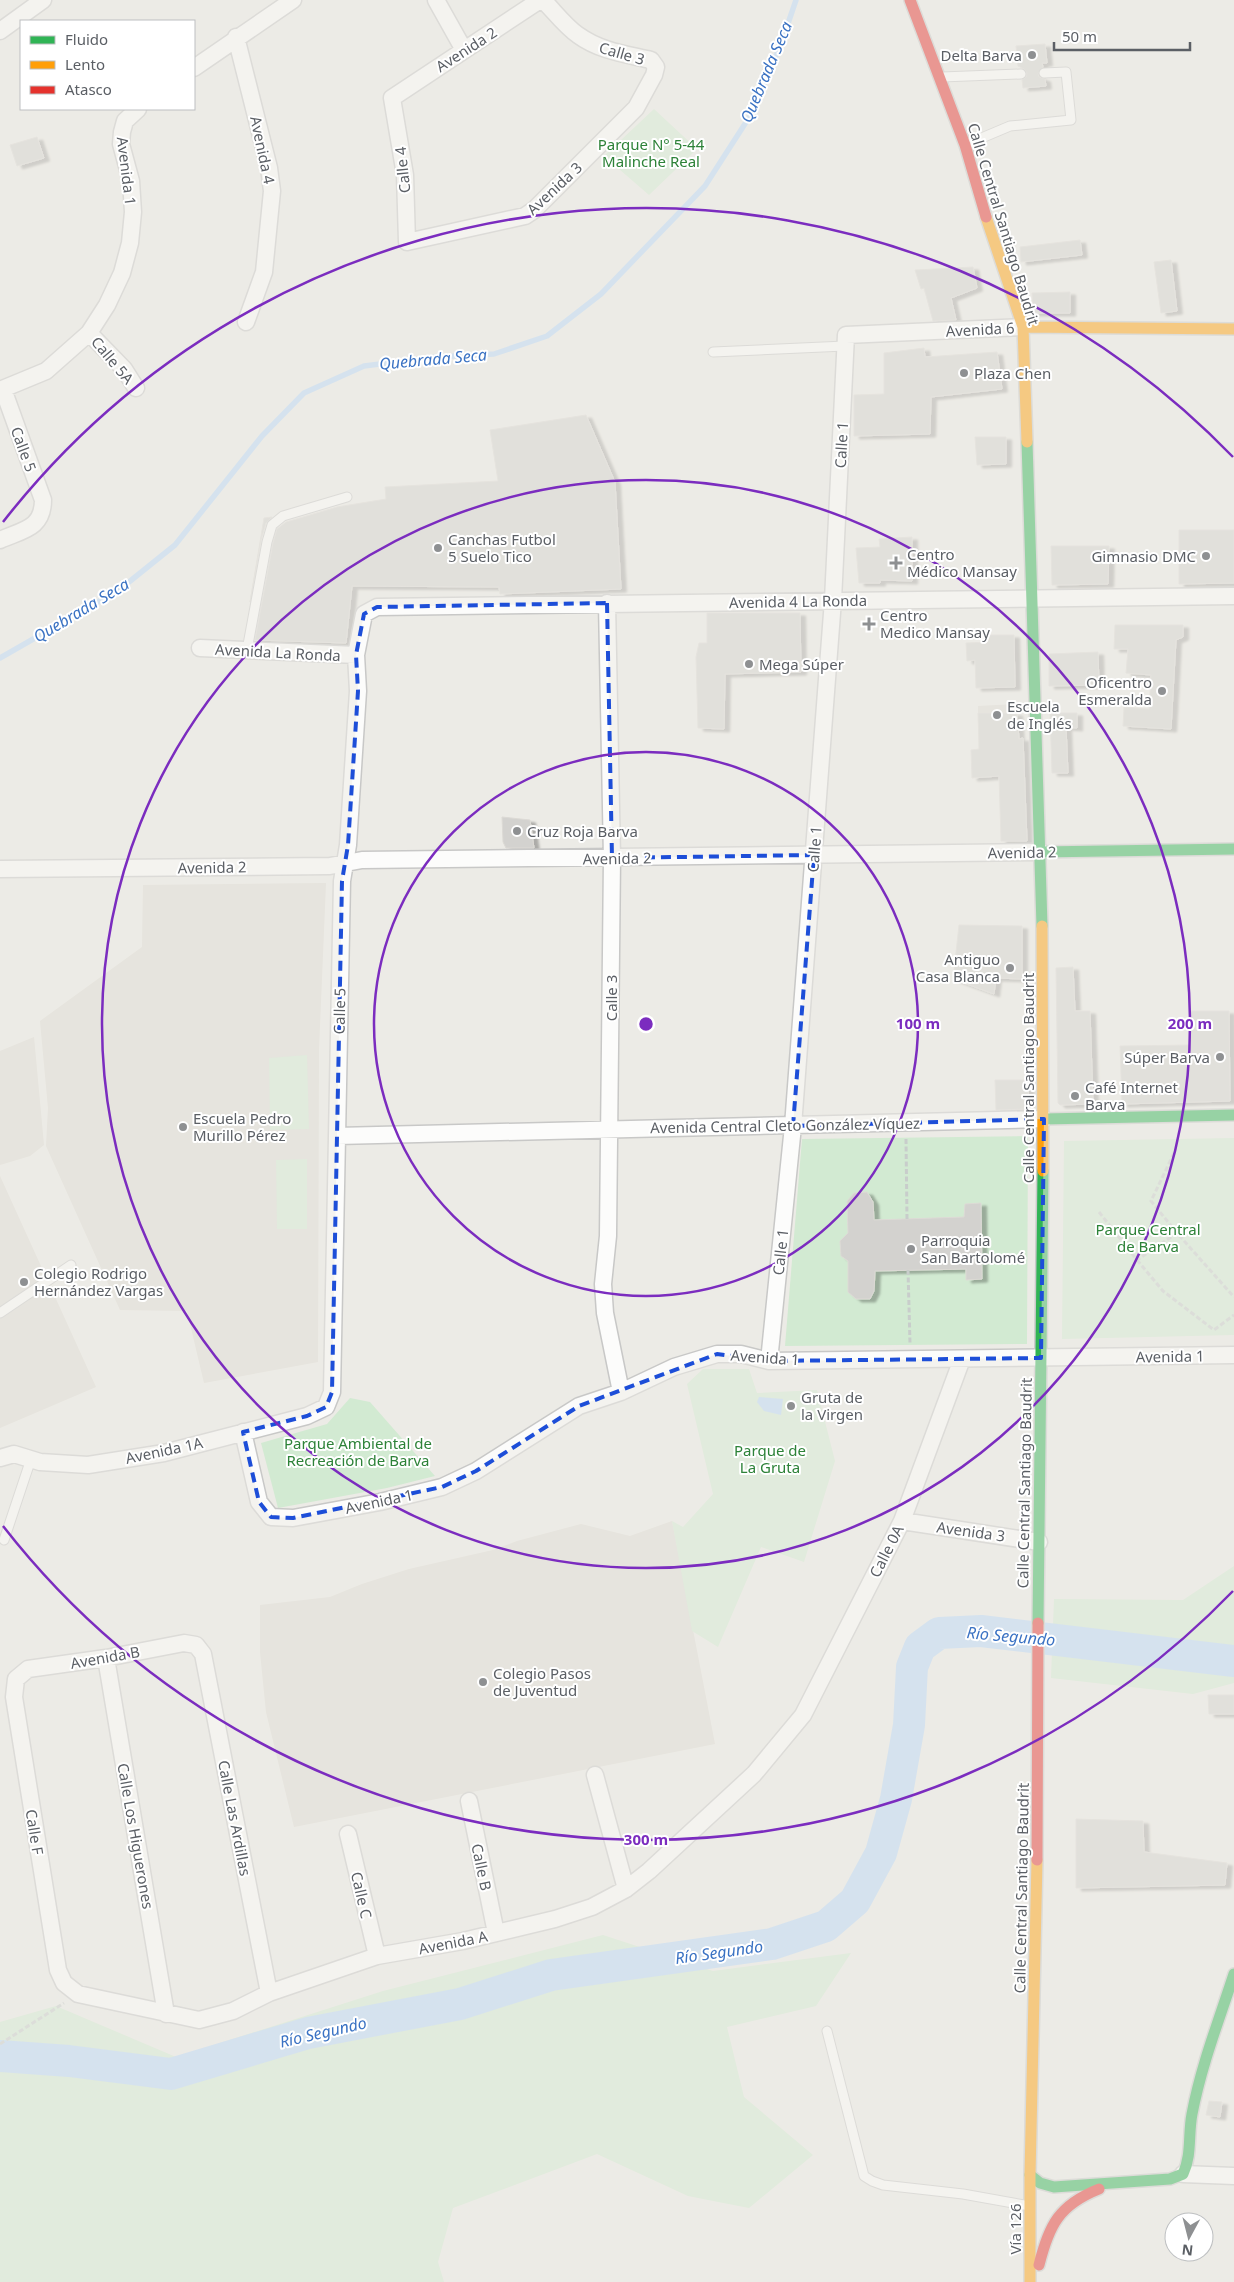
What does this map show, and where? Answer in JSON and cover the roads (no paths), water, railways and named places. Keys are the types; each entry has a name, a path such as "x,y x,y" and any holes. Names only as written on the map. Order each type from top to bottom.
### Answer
{"main road":[{"name":"Calle Central Santiago Baudrit","path":"910,0 941,77 965,145 985,213 1023,327 1041,852 1044,1119 1038,1612 1037,1896 1030,2175"},
{"name":"Avenida 6","path":"1023,327 1234,329"},
{"name":"Avenida 2","path":"1041,852 1234,849"},
{"name":"Avenida Central Cleto González Víquez","path":"1044,1119 1234,1115"},
{"path":"1030,2175 1040,2183 1054,2186 1170,2179 1183,2174 1188,2158 1191,2117 1202,2072 1234,1974"},
{"name":"Vía 126","path":"1030,2175 1030,2282"},
{"path":"1036,2282 1048,2230 1057,2215 1072,2202 1097,2190 1133,2181"}],"street":[{"path":"0,31 43,0"},
{"path":"195,67 236,37 292,0"},
{"path":"436,0 464,50"},
{"name":"Avenida 2","path":"392,98 541,0"},
{"name":"Calle 3","path":"541,0 576,34 591,43 606,50 651,60 656,67"},
{"name":"Avenida 4","path":"236,37 269,168 272,191 264,272 246,322"},
{"name":"Avenida 3","path":"408,242 513,220 534,210 636,108 654,75 656,67"},
{"name":"Calle 4","path":"392,98 405,175 408,242"},
{"name":"Avenida 1","path":"1,390 46,371 89,333 107,305 122,273 130,243 133,212 132,196 121,144 125,121 137,110"},
{"name":"Avenida 6","path":"846,341 1023,327"},
{"name":"Calle 5A","path":"89,333 124,369 136,388"},
{"name":"Calle 1","path":"769,1361 792,1126 814,855 833,600 846,341"},
{"name":"Calle 5","path":"0,540 34,525 40,518 43,509 43,500 1,390"},
{"name":"Avenida 4 La Ronda","path":"364,614 377,607 1033,597 1234,596"},
{"name":"Calle 3","path":"607,603 612,858 608,1236 603,1284 604,1313 621,1392"},
{"name":"Calle 5","path":"326,1407 332,1392 342,881 348,844 358,691 356,655 364,614"},
{"name":"Avenida La Ronda","path":"200,648 356,655"},
{"name":"Avenida 2","path":"0,869 330,866 362,860 1041,852"},
{"name":"Avenida Central Cleto González Víquez","path":"337,1136 1044,1119"},
{"name":"Avenida 1","path":"243,1432 259,1502 271,1517 292,1518 380,1502 442,1487 476,1471 579,1406 621,1392 674,1367 717,1354 741,1354 769,1361 1234,1355"},
{"name":"Calle 0A","path":"787,1732 803,1715 902,1521 962,1359"},
{"name":"Avenida 1A","path":"0,1458 14,1454 40,1462 88,1465 164,1453 307,1416 326,1407"},
{"name":"Avenida 3","path":"902,1521 1039,1542"},
{"name":"Avenida B","path":"16,1679 28,1669 106,1658 184,1643 196,1645"},
{"name":"Calle Las Ardillas","path":"196,1645 203,1654 270,1992"},
{"name":"Calle Los Higuerones","path":"106,1658 166,2014"},
{"name":"Calle F","path":"16,1679 14,1697 58,1970 64,1983"},
{"name":"Avenida A","path":"64,1983 78,1994 198,2020 233,2011 270,1992 377,1956 496,1933 592,1907 626,1889 649,1871 754,1774 787,1732"},
{"path":"595,1775 626,1889"},
{"name":"Calle B","path":"469,1801 496,1933"},
{"name":"Calle C","path":"348,1834 377,1956"},
{"path":"1183,2174 1234,2176"}],"lane":[{"path":"965,145 1010,126 1071,120 1066,72 1044,73"},
{"path":"941,77 1021,74"},
{"name":"Avenida 6","path":"713,352 846,341"},
{"path":"247,650 267,542 272,525 283,516 347,497"},
{"path":"0,1313 70,1265"},
{"path":"4,1540 30,1459"},
{"path":"827,2031 864,2176 884,2185 963,2194 1030,2206"}],"water":[{"path":"759,1397 783,1399 781,1415 764,1411 757,1402"}],"waterway":[{"name":"Quebrada Seca","path":"0,658 119,590 175,545 262,436 304,393 364,366 436,357 494,354 547,336 601,294 705,186 750,116 781,44 796,0"},
{"name":"Río Segundo","path":"0,2056 69,2061 171,2074 308,2033 460,2004 551,1975 772,1944 826,1926 855,1901 881,1853 896,1799 909,1725 912,1667 920,1647 939,1633 981,1631 1234,1661"}],"place":[{"name":"Delta Barva","path":"1032,55"},
{"name":"Plaza Chen","path":"964,373"},
{"name":"Canchas Futbol 5 Suelo Tico","path":"438,548"},
{"name":"Gimnasio DMC","path":"1206,556"},
{"name":"Centro Médico Mansay","path":"896,563"},
{"name":"Centro Medico Mansay","path":"869,624"},
{"name":"Mega Súper","path":"749,664"},
{"name":"Oficentro Esmeralda","path":"1162,691"},
{"name":"Escuela de Inglés","path":"997,715"},
{"name":"Cruz Roja Barva","path":"517,831"},
{"name":"Antiguo Casa Blanca","path":"1010,968"},
{"name":"Súper Barva","path":"1220,1057"},
{"name":"Café Internet Barva","path":"1075,1096"},
{"name":"Escuela Pedro Murillo Pérez","path":"183,1127"},
{"name":"Parroquia San Bartolomé","path":"911,1249"},
{"name":"Colegio Rodrigo Hernández Vargas","path":"24,1282"},
{"name":"Gruta de la Virgen","path":"791,1406"},
{"name":"Colegio Pasos de Juventud","path":"483,1682"}],"park label":[{"name":"Parque N° 5-44 Malinche Real","path":"651,152"},
{"name":"Parque Central de Barva","path":"1148,1238"},
{"name":"Parque Ambiental de Recreación de Barva","path":"358,1452"},
{"name":"Parque de La Gruta","path":"770,1458"}]}
